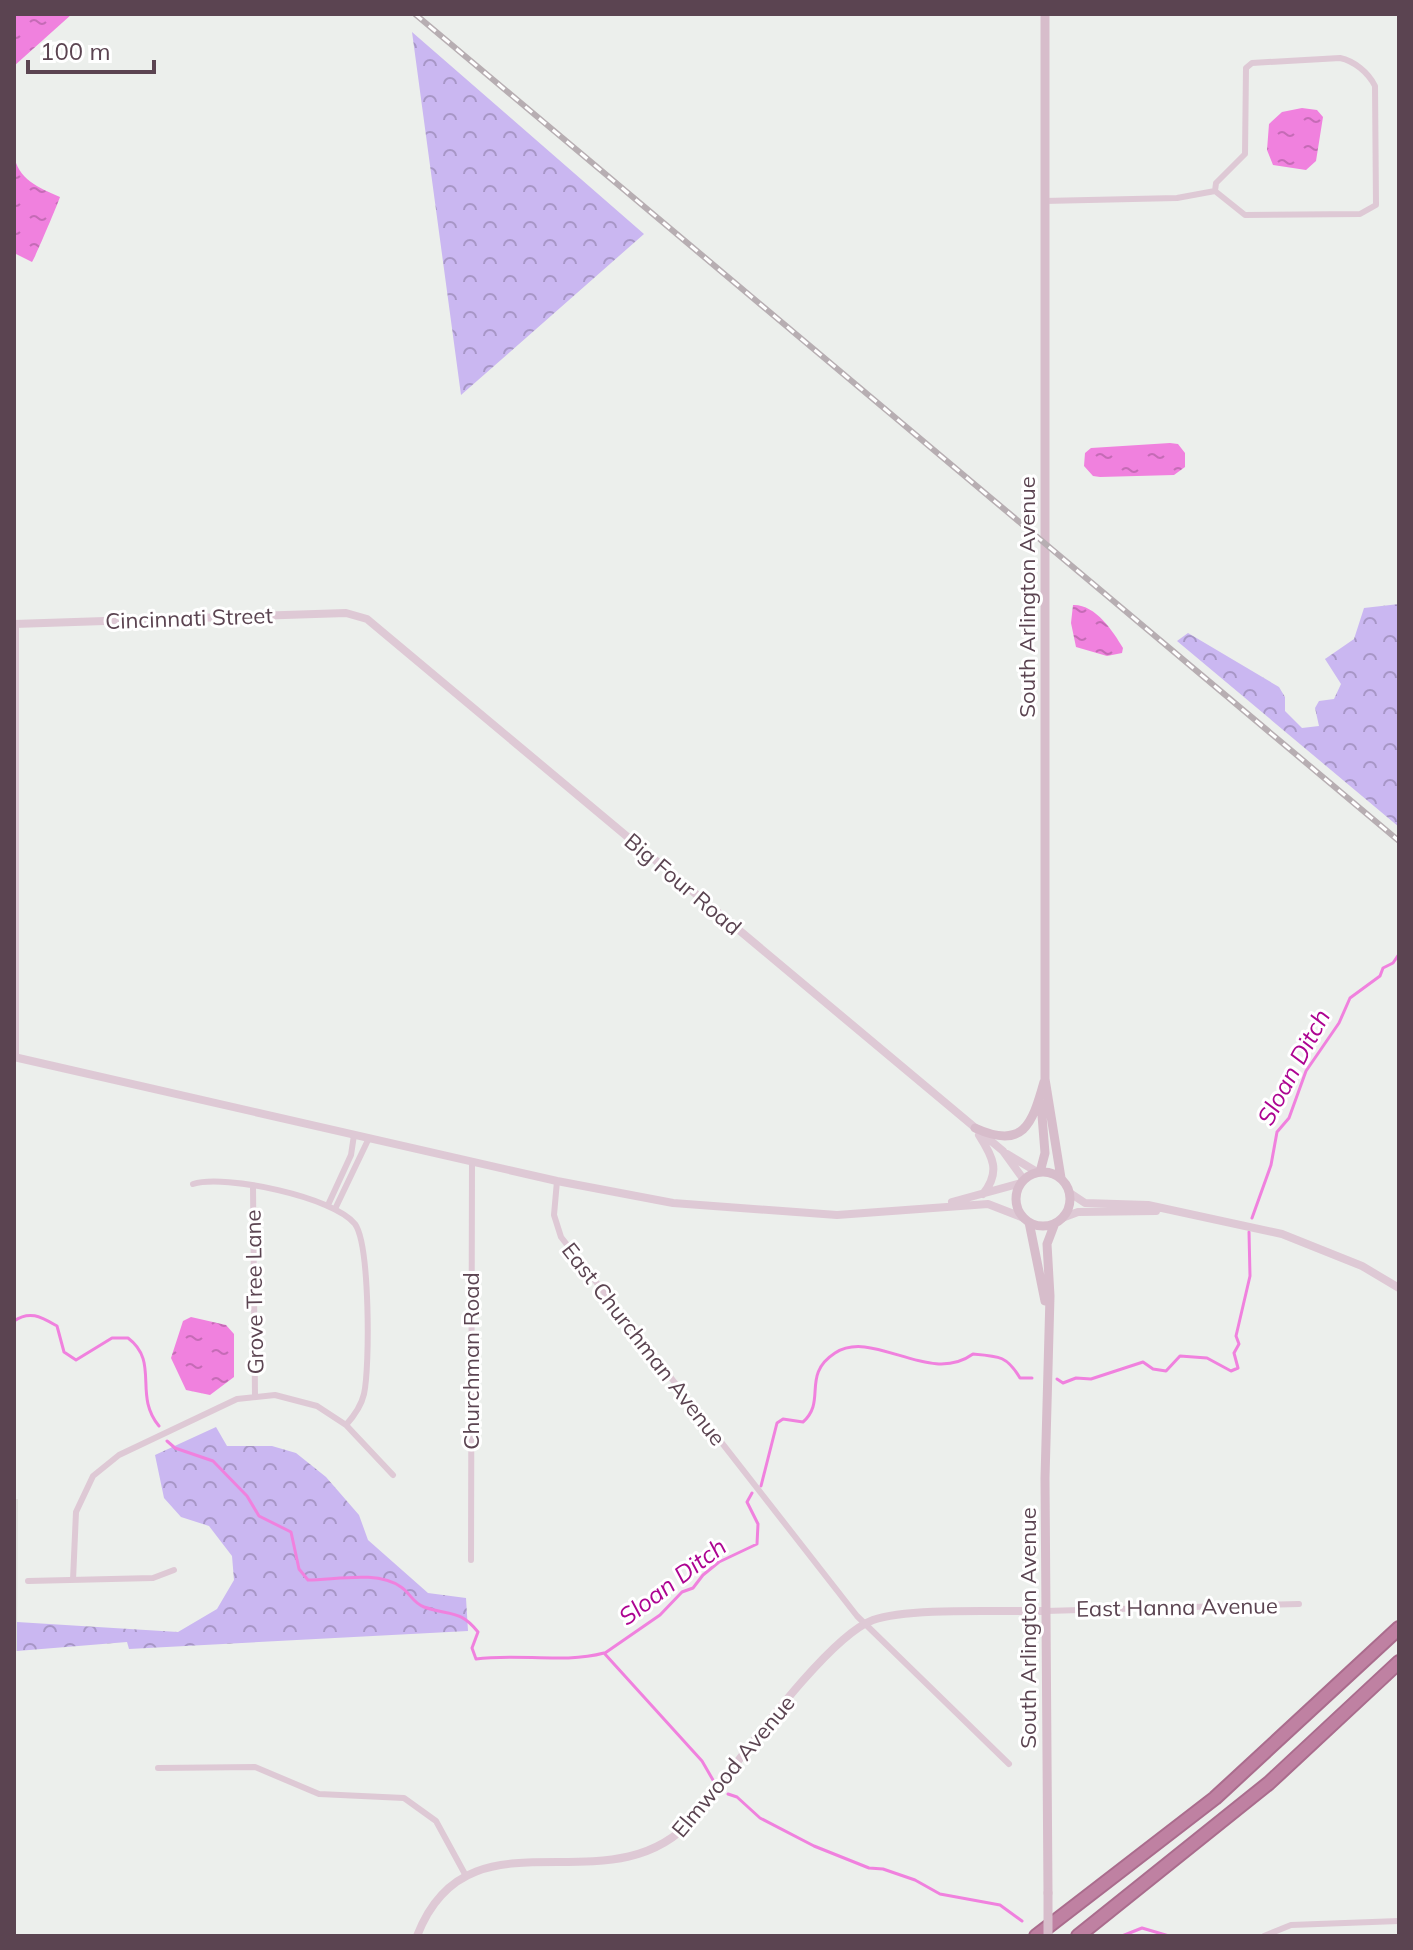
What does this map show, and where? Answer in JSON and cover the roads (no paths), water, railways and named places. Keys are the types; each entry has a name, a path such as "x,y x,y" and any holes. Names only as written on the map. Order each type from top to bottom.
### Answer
{"highway":[{"path":"1036,1936 1215,1798 1399,1628"},
{"path":"1078,1936 1269,1783 1399,1662"}],"main road":[{"name":"South Arlington Avenue","path":"1045,14 1045,1079 1061,1178"},
{"path":"975,1128 1000,1138 1017,1135 1033,1118 1045,1079"},
{"path":"1038,1172 1061,1178 1070,1193 1069,1206 1059,1220 1042,1226 1027,1220 1016,1205 1022,1182 1038,1172 1045,1153 1041,1095"},
{"name":"South Arlington Avenue","path":"1027,1220 1037,1248 1047,1320"},
{"name":"South Arlington Avenue","path":"1048,1936 1045,1611 1047,1320 1050,1296 1047,1244 1059,1220"}],"street":[{"path":"1044,201 1177,198 1215,191 1245,215 1360,214 1376,205 1375,86 1350,60 1261,60 1246,68 1245,154 1216,183 1215,191"},
{"name":"Cincinnati Street","path":"15,624 346,613 363,616"},
{"name":"Big Four Road","path":"363,616 975,1128 1003,1151 1038,1172"},
{"path":"15,624 15,1057 557,1181 675,1204 749,1211 895,1213 988,1204 1027,1220"},
{"path":"975,1128 991,1155 995,1169 993,1182 983,1195"},
{"path":"332,1207 348,1163 354,1135"},
{"path":"332,1207 369,1138"},
{"name":"Big Four Road","path":"1003,1151 1022,1182"},
{"name":"Churchman Road","path":"471,1560 472,1162"},
{"path":"193,1184 222,1180 253,1187 332,1207 354,1223 363,1240 364,1393 358,1410 346,1425"},
{"name":"East Churchman Avenue","path":"557,1181 555,1218 561,1237 864,1623 1009,1764"},
{"path":"895,1213 983,1195 1022,1182"},
{"name":"Grove Tree Lane","path":"253,1187 255,1396"},
{"path":"1070,1193 1085,1203 1136,1204 1282,1234 1362,1266 1399,1288"},
{"path":"1059,1220 1078,1212 1169,1210"},
{"path":"73,1580 76,1512 93,1476 119,1455 222,1405 255,1396 297,1399 327,1412 346,1425 393,1475"},
{"path":"28,1581 153,1578 174,1570"},
{"name":"East Hanna Avenue","path":"864,1623 898,1615 1299,1604"},
{"name":"Elmwood Avenue","path":"417,1936 434,1903 466,1876 510,1863 632,1858 667,1843 693,1819 831,1648 864,1623"},
{"path":"158,1768 255,1767 319,1794 404,1798 436,1821 466,1876"},
{"path":"1264,1936 1291,1925 1399,1921"}],"water":[{"path":"14,14 72,14 14,66"},
{"path":"1302,108 1317,110 1323,117 1316,161 1306,170 1273,165 1267,150 1269,124 1282,112"},
{"path":"14,154 24,176 60,197 32,262 14,253"},
{"path":"1178,444 1185,453 1185,467 1174,475 1100,477 1093,476 1084,466 1085,453 1091,448"},
{"path":"1073,605 1096,614 1114,634 1123,648 1122,653 1107,656 1076,647 1071,623"},
{"path":"191,1317 226,1325 234,1334 234,1377 210,1395 186,1390 171,1358 183,1321"}],"waterway":[{"name":"Sloan Ditch","path":"1252,1218 1271,1165 1277,1132 1289,1118 1306,1071 1339,1023 1350,998 1380,976 1383,968 1393,963 1399,954"},
{"name":"Sloan Ditch","path":"1057,1379 1063,1383 1076,1378 1091,1379 1143,1362 1153,1369 1166,1371 1180,1356 1207,1358 1231,1371 1238,1368 1234,1353 1239,1344 1236,1336 1250,1276 1249,1232"},
{"path":"14,1321 30,1315 57,1326 64,1352 76,1360 112,1338 128,1338 143,1358 148,1403 159,1426"},
{"name":"Sloan Ditch","path":"761,1486 777,1423 783,1419 803,1422 813,1405 819,1370 835,1353 850,1347 866,1347 938,1364 956,1362 973,1354 1001,1358 1011,1365 1020,1378 1032,1378"},
{"path":"167,1441 175,1448 213,1461 247,1496 259,1516 291,1532 299,1569 308,1580 368,1577 391,1582 404,1589 420,1605 460,1616 472,1625 478,1632 472,1648 476,1659 573,1658 604,1653 702,1761 713,1780"},
{"name":"Sloan Ditch","path":"605,1653 660,1615 682,1592 693,1588 719,1562 757,1544 758,1524 747,1502 752,1493"},
{"path":"728,1794 737,1797 760,1818 814,1846 869,1868 883,1869 915,1880 940,1894 1000,1905 1022,1921"},
{"path":"1122,1936 1142,1928 1169,1936"}],"railway":[{"path":"415,14 1399,841"}]}
